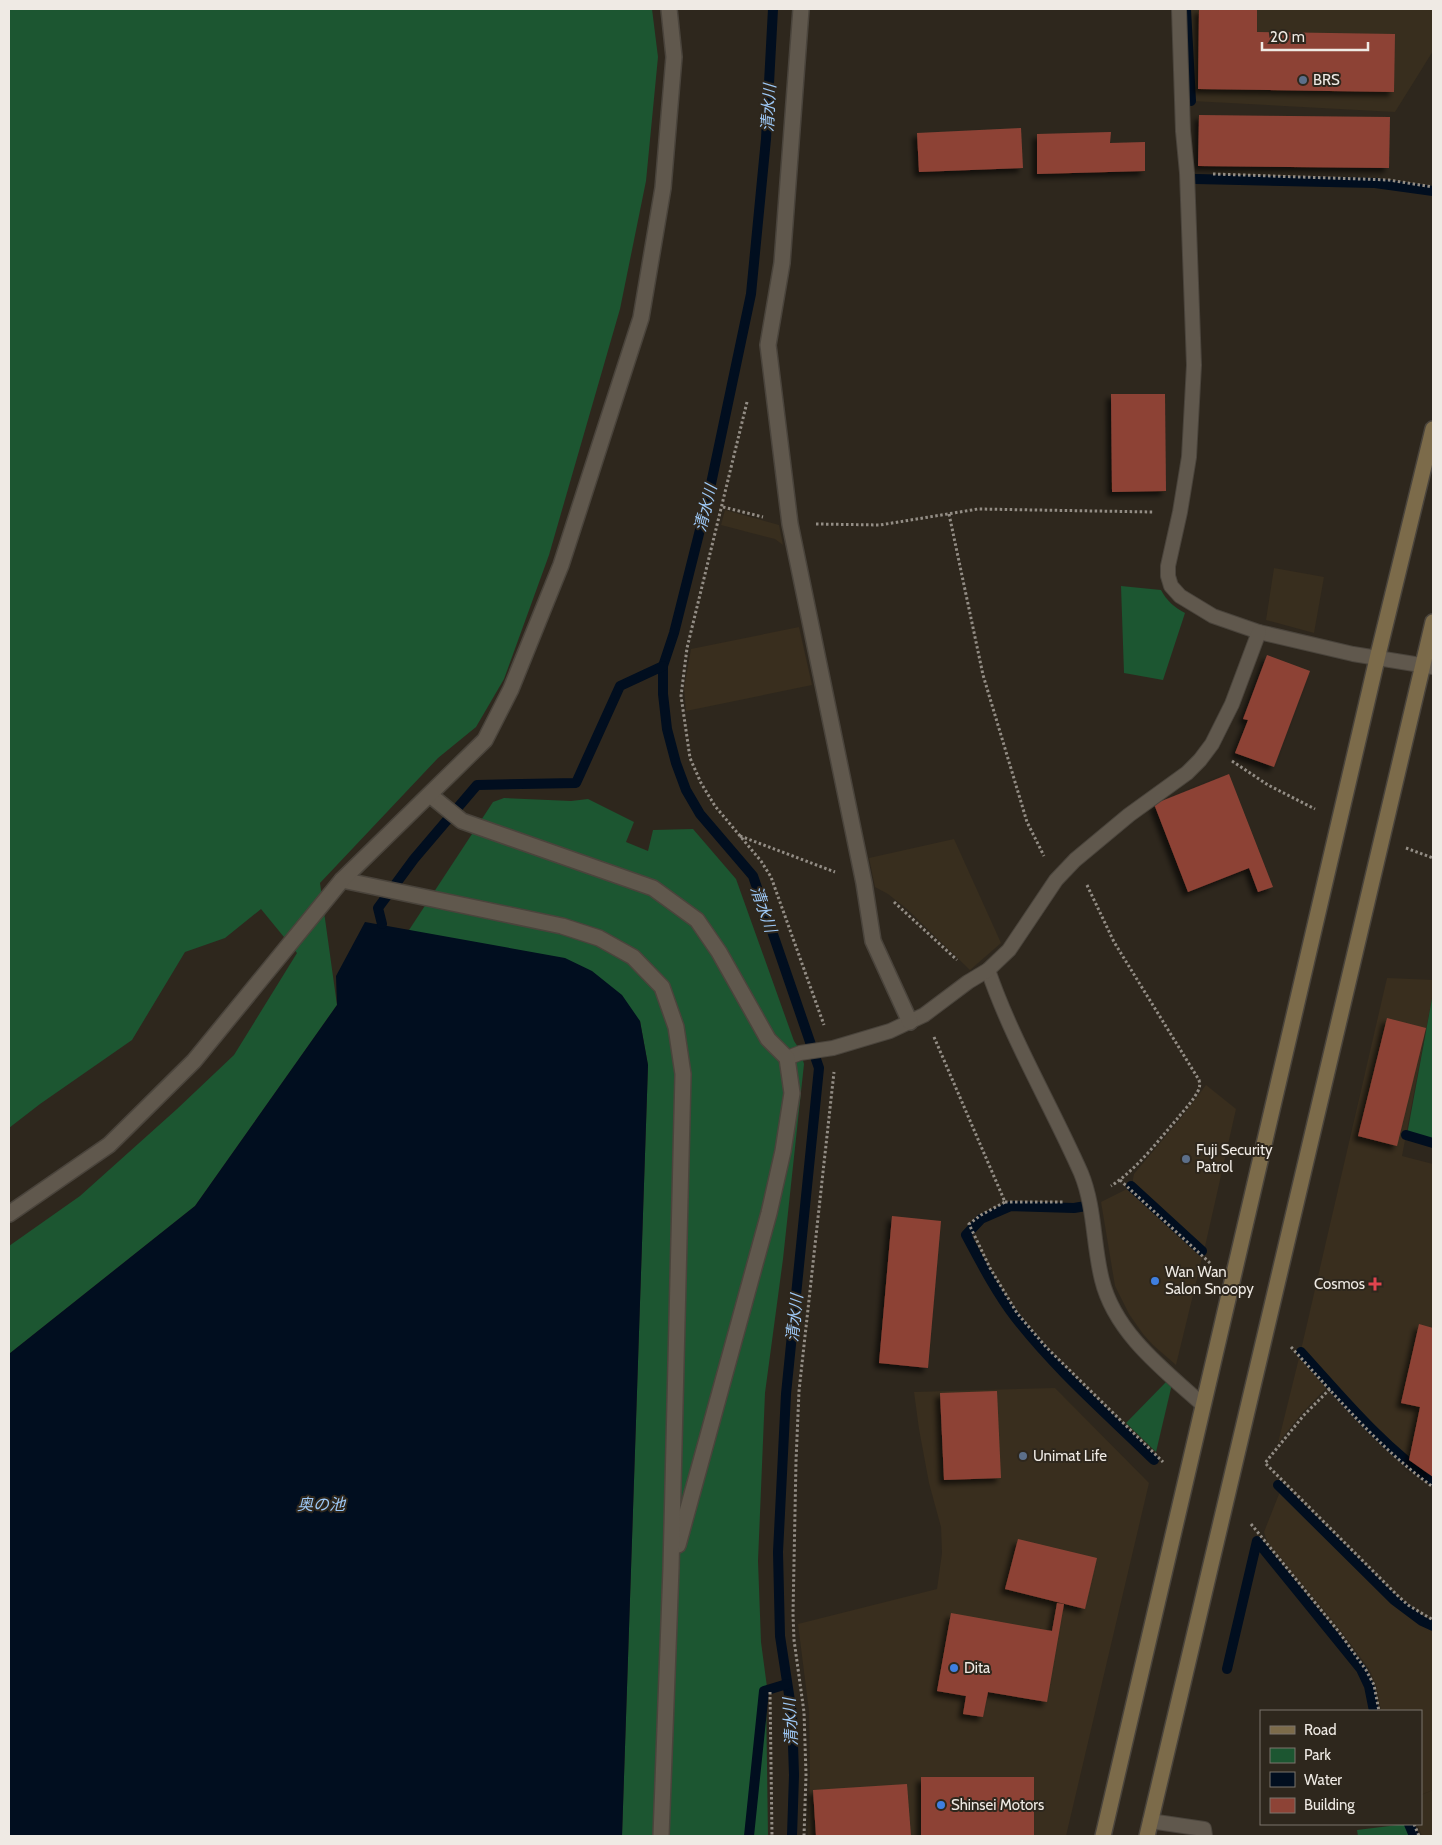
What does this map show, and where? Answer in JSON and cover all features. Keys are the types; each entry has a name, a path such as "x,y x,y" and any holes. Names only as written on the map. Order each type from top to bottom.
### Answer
{"street":[{"path":"9,1214 109,1145 194,1061 342,880 433,798 485,740 511,689 561,565 640,318 664,178 674,57 669,9"},
{"path":"801,9 782,263 768,345 790,524 864,883 873,941 910,1022"},
{"path":"1103,1836 1377,659 1433,430"},
{"path":"1147,1836 1428,666 1433,622"},
{"path":"433,798 462,821 653,888 697,920 719,952 768,1039 793,1055 792,1093 783,1151 769,1213 672,1568"},
{"path":"342,880 562,926 599,938 633,957 662,987 676,1026 683,1074 672,1568 661,1836"}],"lane":[{"path":"1179,9 1194,365 1189,457 1180,512 1168,566 1171,586 1192,605 1213,616 1259,632 1377,659 1428,666"},
{"path":"793,1055 831,1048 890,1031 924,1015 968,982 988,970 1008,950 1056,880 1075,860 1129,815 1187,773 1200,760 1212,744 1232,704 1259,632"},
{"path":"988,970 1000,1007 1077,1165 1089,1200 1099,1267 1109,1302 1128,1332 1146,1352 1203,1404"},
{"path":"1150,1821 1204,1829 1205,1836"}],"path":[{"path":"1187,173 1389,180 1433,187"},
{"path":"748,401 688,648 681,687 690,758 714,806 761,861 772,878 831,1048 834,1074 800,1391 796,1461 793,1614 794,1640 804,1712 806,1775 804,1836"},
{"path":"723,507 790,524 880,525 978,509 1180,512"},
{"path":"949,514 983,675 1027,822 1056,880"},
{"path":"1075,860 1114,942 1199,1080 1198,1092 1147,1155 1120,1180 1089,1200 1077,1202 1005,1202 969,1224 990,1268 1017,1313 1046,1347 1163,1463"},
{"path":"924,1015 1005,1202"},
{"path":"1120,1180 1210,1264"},
{"path":"1291,1347 1372,1436 1411,1471 1433,1487"},
{"path":"1330,1389 1304,1414 1265,1463 1397,1595 1408,1605 1433,1620"},
{"path":"1251,1524 1339,1632 1366,1670 1374,1685 1379,1710"},
{"path":"770,1692 772,1836"}],"shaded area":[{"name":"BRS","path":"1188,9 1433,9 1433,51 1395,112 1192,101"},
{"path":"725,510 779,525 783,545 775,539 721,525"},
{"path":"1274,568 1324,577 1314,633 1266,620"},
{"path":"799,627 812,685 686,711 684,688 691,649"},
{"path":"954,839 1001,943 970,970 907,909 888,894 875,887 869,858"},
{"name":"Cosmos","path":"1387,978 1433,980 1433,993 1402,1156 1433,1164 1433,1478 1415,1466 1377,1431 1301,1350"},
{"name":"Fuji Security Patrol","path":"1206,1085 1236,1109 1204,1251 1133,1186 1133,1179 1134,1174"},
{"name":"Wan Wan Salon Snoopy","path":"1127,1189 1202,1258 1176,1365 1143,1334 1129,1314 1115,1286 1101,1202"},
{"path":"1299,1358 1326,1388 1302,1413 1278,1443"},
{"path":"1055,1388 1149,1483 1066,1836 808,1836 810,1774 809,1711 798,1624 937,1589 942,1553 941,1527 929,1483 914,1392"},
{"path":"1282,1491 1392,1602 1433,1630 1433,1790 1422,1795 1422,1710 1381,1710 1376,1685 1369,1669 1341,1631 1267,1541 1264,1532 1279,1494"},
{"path":"1433,1790 1433,1836 1422,1836 1417,1825 1422,1825 1422,1795"}],"green space":[{"path":"9,9 652,9 658,57 646,181 620,309 549,555 504,679 476,727 438,758 320,883 337,1005 195,1206 9,1354 9,1246 80,1196 234,1055 297,953 261,909 225,938 185,952 132,1040 9,1128"},
{"path":"1121,586 1161,590 1171,603 1185,613 1163,680 1124,673"},
{"path":"504,798 571,801 588,799 634,822 626,842 648,851 653,830 693,829 736,879 804,1064 783,1259 765,1393 758,1561 761,1642 767,1687 762,1689 746,1836 622,1836 648,1065 640,1021 409,930 493,802"},
{"path":"1433,993 1433,1141 1407,1135"},
{"path":"1168,1380 1172,1384 1156,1452 1126,1423"},
{"path":"766,1692 768,1836 750,1836"},
{"path":"1406,1825 1411,1836 1358,1836 1357,1830"}],"water":[{"name":"奥の池","path":"365,922 565,958 592,971 622,995 640,1021 648,1065 622,1836 9,1836 9,1354 195,1206 337,1005 336,976"}],"building":[{"path":"1199,9 1257,9 1257,32 1395,34 1394,92 1198,89"},
{"path":"1199,115 1390,117 1389,168 1198,166"},
{"path":"1021,128 1023,168 919,172 917,133"},
{"path":"1111,132 1110,143 1145,142 1145,171 1037,174 1037,134"},
{"path":"1111,394 1165,394 1166,491 1112,492"},
{"path":"1267,655 1310,671 1274,767 1235,753 1248,720 1243,719"},
{"path":"1229,774 1273,887 1258,892 1249,868 1188,892 1154,804"},
{"path":"1387,1018 1426,1028 1397,1146 1358,1136"},
{"path":"892,1216 941,1221 928,1368 879,1363"},
{"path":"1419,1324 1433,1328 1433,1477 1409,1460 1420,1407 1401,1403"},
{"path":"997,1391 1001,1478 944,1480 940,1393"},
{"path":"1018,1539 1097,1558 1085,1609 1005,1589"},
{"path":"1057,1603 1064,1604 1047,1702 988,1692 983,1717 963,1714 966,1696 937,1691 951,1613 1052,1631"},
{"path":"921,1777 1034,1777 1034,1836 921,1836"},
{"path":"907,1784 911,1836 816,1836 813,1790"}],"waterway":[{"name":"清水川","path":"773,9 766,139 751,294 708,498 674,633 663,666 663,694 667,729 676,763 686,790 700,814 753,876 819,1068 786,1394 778,1552 780,1636 792,1714 794,1775 792,1836"},
{"path":"1186,9 1191,101"},
{"path":"1196,179 1375,183 1433,191"},
{"path":"382,924 378,908 414,859 477,785 576,783 620,686 663,666"},
{"path":"1406,1135 1433,1143"},
{"path":"1131,1186 1202,1251"},
{"path":"1086,1206 1074,1208 1011,1206 981,1219 966,1235 1001,1298 1015,1317 1047,1355 1154,1460"},
{"path":"1301,1352 1380,1437 1433,1481"},
{"path":"1278,1485 1394,1600 1422,1621 1433,1626"},
{"path":"1227,1669 1257,1541 1361,1669 1369,1686 1374,1710"},
{"path":"749,1836 764,1691 787,1684"},
{"path":"1409,1825 1414,1836"}],"place":[{"name":"BRS","path":"1303,80"},
{"name":"Fuji Security Patrol","path":"1186,1159"},
{"name":"Wan Wan Salon Snoopy","path":"1155,1281"},
{"name":"Cosmos","path":"1375,1284"},
{"name":"Unimat Life","path":"1023,1456"},
{"name":"Dita","path":"954,1668"},
{"name":"Shinsei Motors","path":"941,1805"}]}
